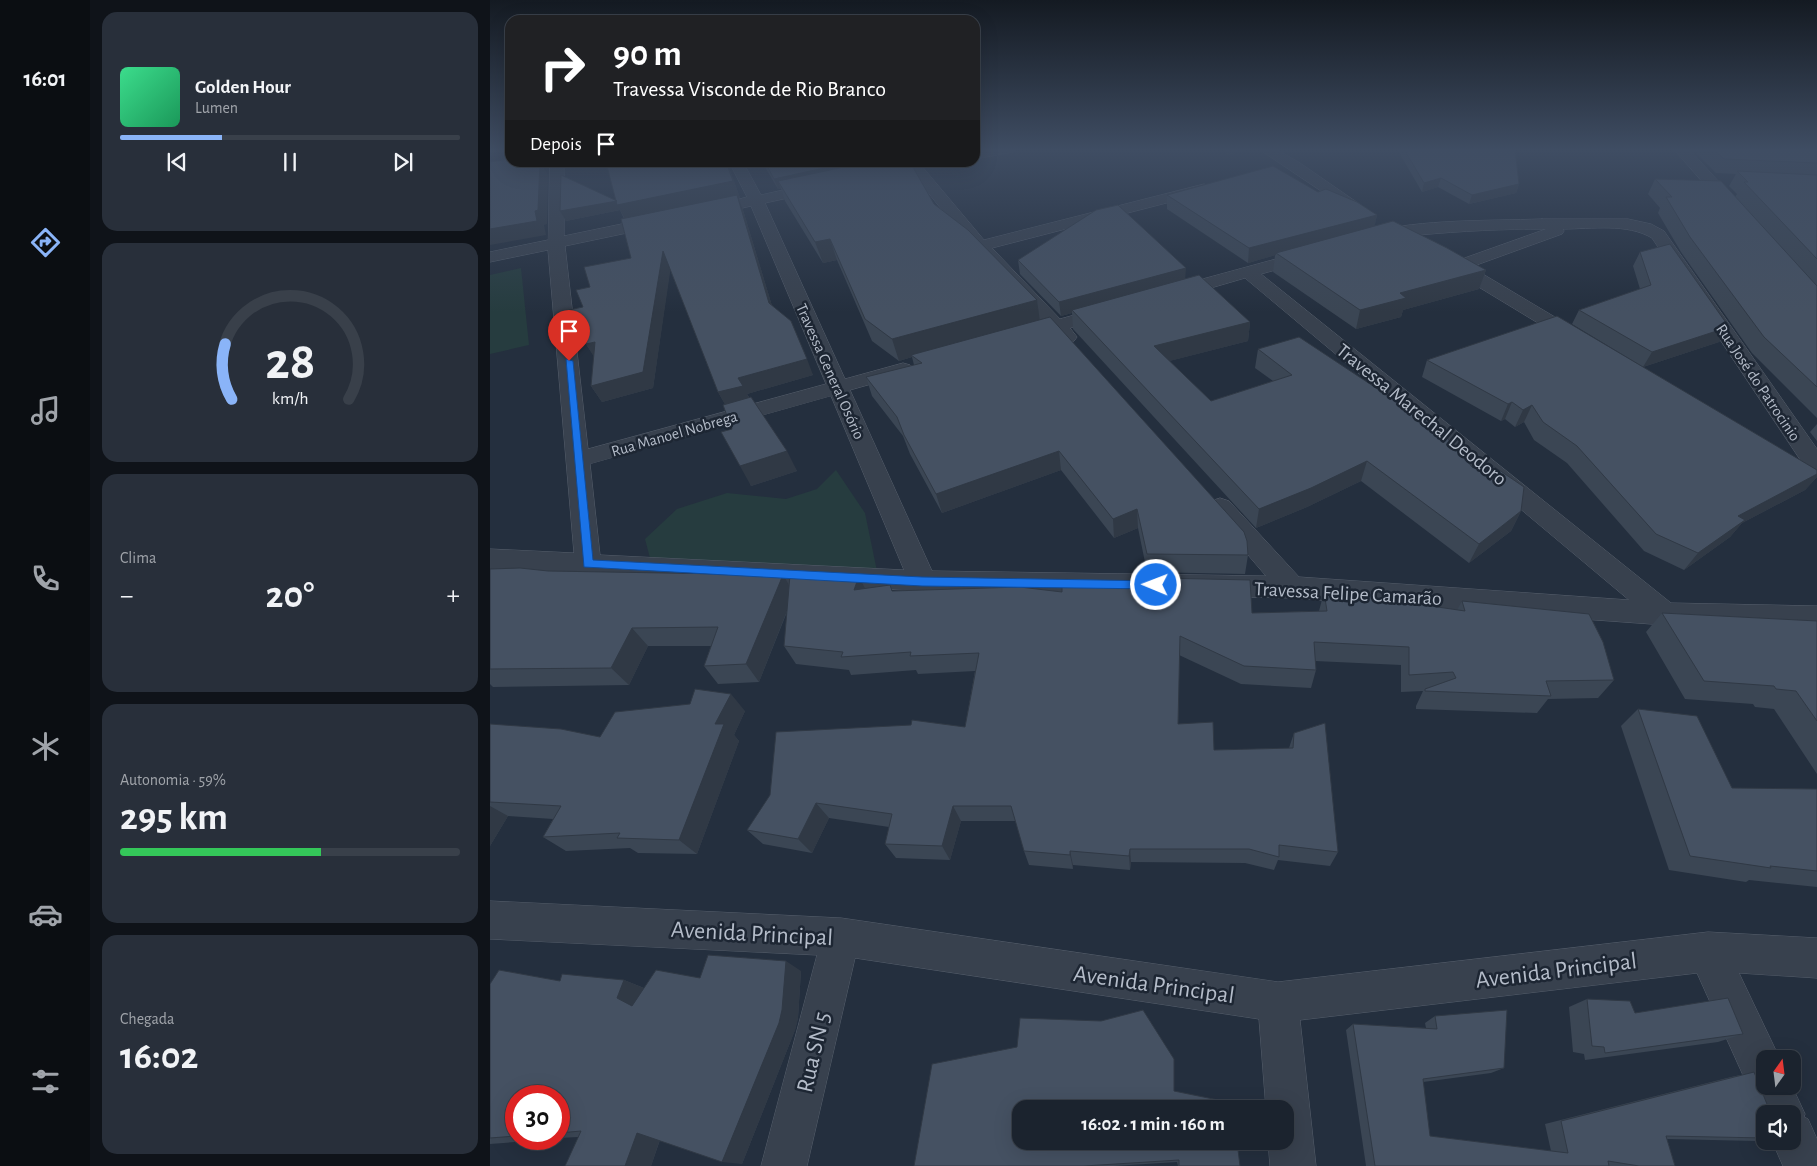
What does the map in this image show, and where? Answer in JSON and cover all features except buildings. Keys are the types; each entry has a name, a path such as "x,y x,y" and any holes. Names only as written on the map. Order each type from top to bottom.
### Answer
{"street":[{"path":"556,203 556,243 588,564"},
{"path":"728,206 740,203"},
{"name":"Travessa General Osório","path":"757,203 922,581"},
{"path":"944,203 980,246 1083,355"},
{"path":"980,246 1146,203"},
{"path":"1349,203 1391,232 1458,266 1595,349"},
{"path":"1730,203 1747,222"},
{"path":"490,257 670,219"},
{"path":"1362,240 1391,232 1481,225 1575,224"},
{"path":"1458,266 1575,224"},
{"name":"Rua José do Patrocinio","path":"1575,224 1628,224 1645,227 1658,235 1808,470"},
{"path":"1152,299 1324,250"},
{"name":"Travessa Marechal Deodoro","path":"1248,272 1665,614"},
{"path":"1009,339 1124,307"},
{"name":"Rua Manoel Nobrega","path":"579,459 924,363"},
{"path":"1808,470 1817,483"},
{"path":"1207,493 1292,587"},
{"name":"Travessa Felipe Camarão","path":"490,559 922,581 1292,587 1665,614 1817,617"},
{"name":"Avenida Principal","path":"490,920 841,938 1278,1002 1708,952 1817,958"},
{"name":"Rua SN 5","path":"784,1166 841,938"},
{"path":"1708,952 1756,1056"},
{"path":"1278,1002 1293,1166"},
{"path":"1799,1150 1806,1166"}],"green space":[{"path":"521,268 529,345 490,354 490,275"},
{"path":"836,470 865,513 878,576 650,558 645,539 677,509 727,493 786,499 817,489"}],"route":[{"path":"569,361 588,564 922,581 1156,585"}]}
